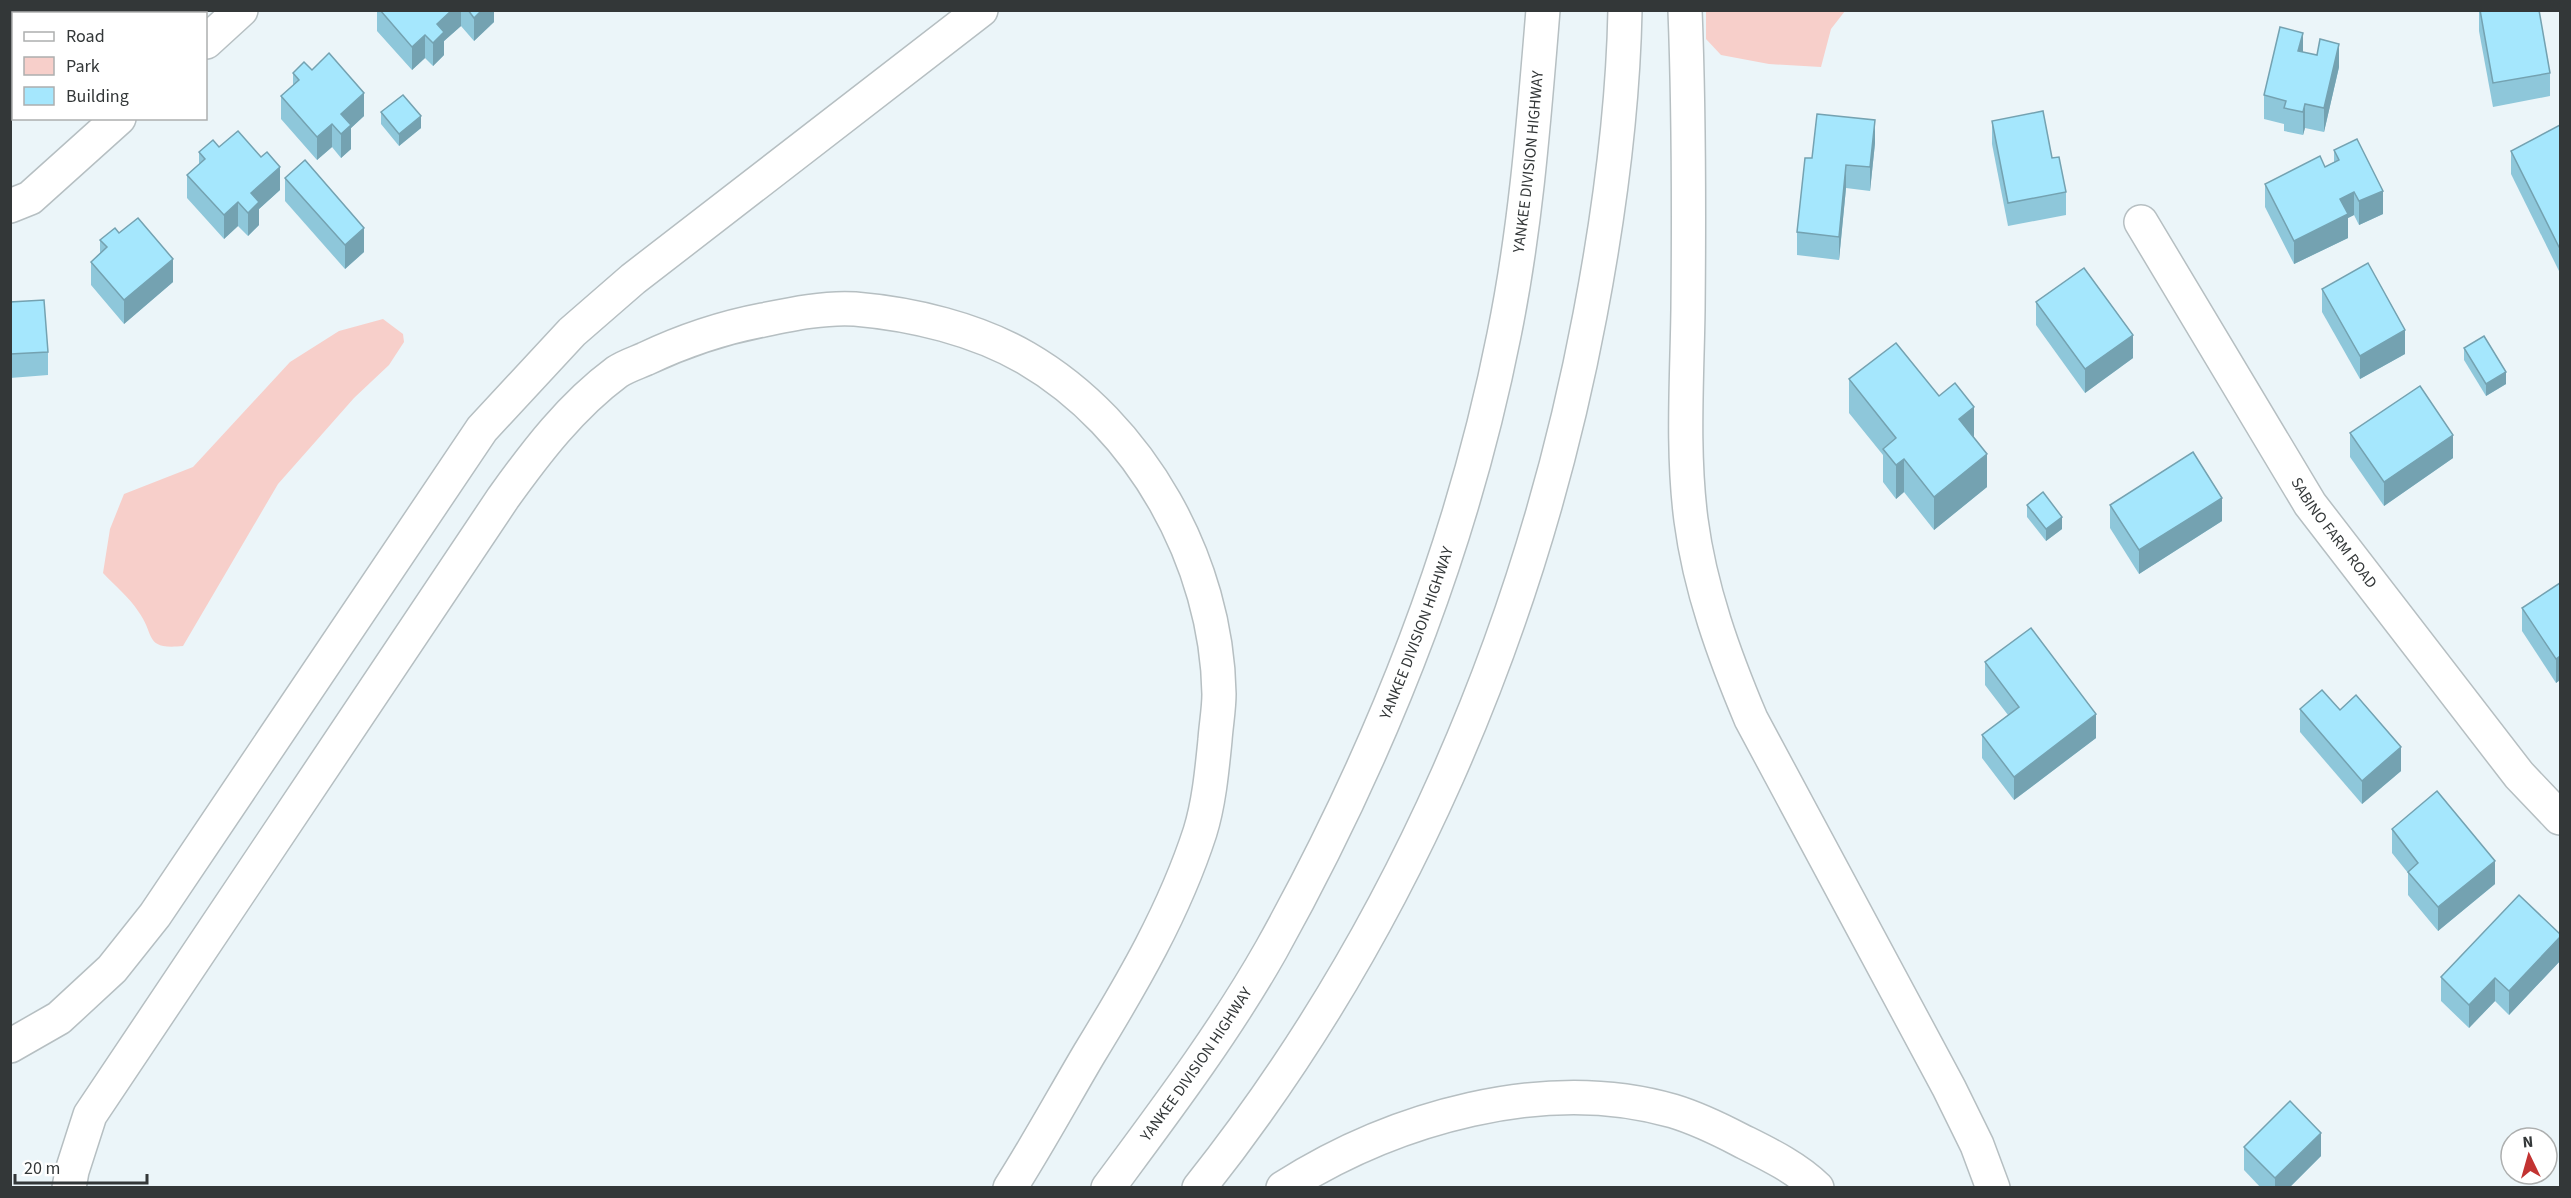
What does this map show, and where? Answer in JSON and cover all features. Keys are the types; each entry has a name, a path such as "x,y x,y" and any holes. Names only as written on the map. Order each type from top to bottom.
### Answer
{"main road":[{"path":"207,41 241,10"},
{"path":"10,1046 59,1018 112,969 126,951 161,905 482,429 527,378 572,332 633,279 981,10"},
{"name":"YANKEE DIVISION HIGHWAY","path":"1108,1188 1182,1088 1270,951 1343,809 1411,656 1461,508 1504,336 1529,183 1543,10"},
{"path":"1199,1188 1239,1137 1329,1005 1408,861 1476,714 1532,556 1574,400 1605,238 1624,68 1625,10"},
{"path":"1684,10 1690,152 1686,436 1690,519 1704,590 1727,662 1751,719 1949,1088 1977,1145 1993,1188"},
{"path":"10,206 30,198 117,120"},
{"name":"SABINO FARM ROAD","path":"2141,222 2310,504 2518,775 2560,818"},
{"path":"69,1188 72,1171 90,1115 503,498 540,447 575,410 620,370 678,344 730,326 790,315 852,309 913,318 968,332 1024,357 1072,389 1112,428 1153,482 1182,538 1198,578 1215,635 1219,697 1212,763 1201,828 1176,897 1140,970 1010,1188"},
{"path":"1283,1188 1350,1151 1403,1128 1458,1111 1567,1097 1620,1101 1673,1111 1716,1128 1768,1154 1817,1188"}],"green space":[{"path":"1706,10 1845,11 1831,29 1821,67 1769,64 1721,55 1706,39"},
{"path":"383,319 403,334 404,342 389,365 354,398 278,484 183,646 170,647 156,643 134,606 103,573 110,529 124,494 193,467 290,362 339,331"}],"building":[{"path":"380,10 452,10 437,24 444,32 433,43 425,35 412,47"},
{"path":"468,10 482,10 474,18"},
{"path":"2480,10 2539,10 2550,73 2493,83"},
{"path":"2280,27 2303,33 2298,51 2317,55 2320,39 2339,44 2324,108 2305,104 2303,112 2284,108 2286,101 2264,95"},
{"path":"329,53 364,93 341,114 351,125 341,134 332,124 317,137 281,96 299,80 293,73 304,62 312,70"},
{"path":"403,95 421,116 399,134 381,112"},
{"path":"2043,111 2052,158 2059,157 2066,192 2008,203 1992,121"},
{"path":"1817,114 1875,120 1870,167 1846,165 1839,237 1797,232 1805,158 1812,158"},
{"path":"2560,125 2560,247 2559,247 2511,151"},
{"path":"238,131 261,157 267,152 280,167 251,193 259,202 248,213 238,202 224,215 187,175 205,159 199,152 213,140 219,147"},
{"path":"2357,139 2383,191 2359,201 2354,192 2340,199 2348,214 2294,241 2265,184 2320,156 2325,167 2339,160 2334,150"},
{"path":"305,160 364,228 345,245 285,178"},
{"path":"138,218 173,259 124,300 91,262 107,247 100,240 115,228 119,233"},
{"path":"2368,263 2405,330 2360,356 2322,289"},
{"path":"2084,268 2133,335 2085,369 2036,302"},
{"path":"44,300 48,352 10,354 10,302"},
{"path":"2484,336 2506,372 2486,384 2464,348"},
{"path":"1896,343 1939,396 1955,383 1974,407 1959,419 1987,454 1934,497 1904,459 1896,465 1883,449 1896,438 1849,379"},
{"path":"2420,386 2453,435 2384,482 2350,433"},
{"path":"2193,452 2222,498 2139,550 2110,505"},
{"path":"2043,492 2062,517 2046,529 2027,505"},
{"path":"2560,583 2560,656 2556,659 2522,608"},
{"path":"2031,628 2096,714 2014,777 1982,735 2019,707 1985,662"},
{"path":"2322,690 2340,710 2356,695 2401,747 2362,781 2300,709"},
{"path":"2437,791 2495,861 2438,907 2408,872 2418,863 2392,829"},
{"path":"2519,895 2560,934 2560,937 2509,991 2495,978 2469,1005 2441,977"},
{"path":"2290,1101 2321,1133 2275,1178 2244,1147"}]}
